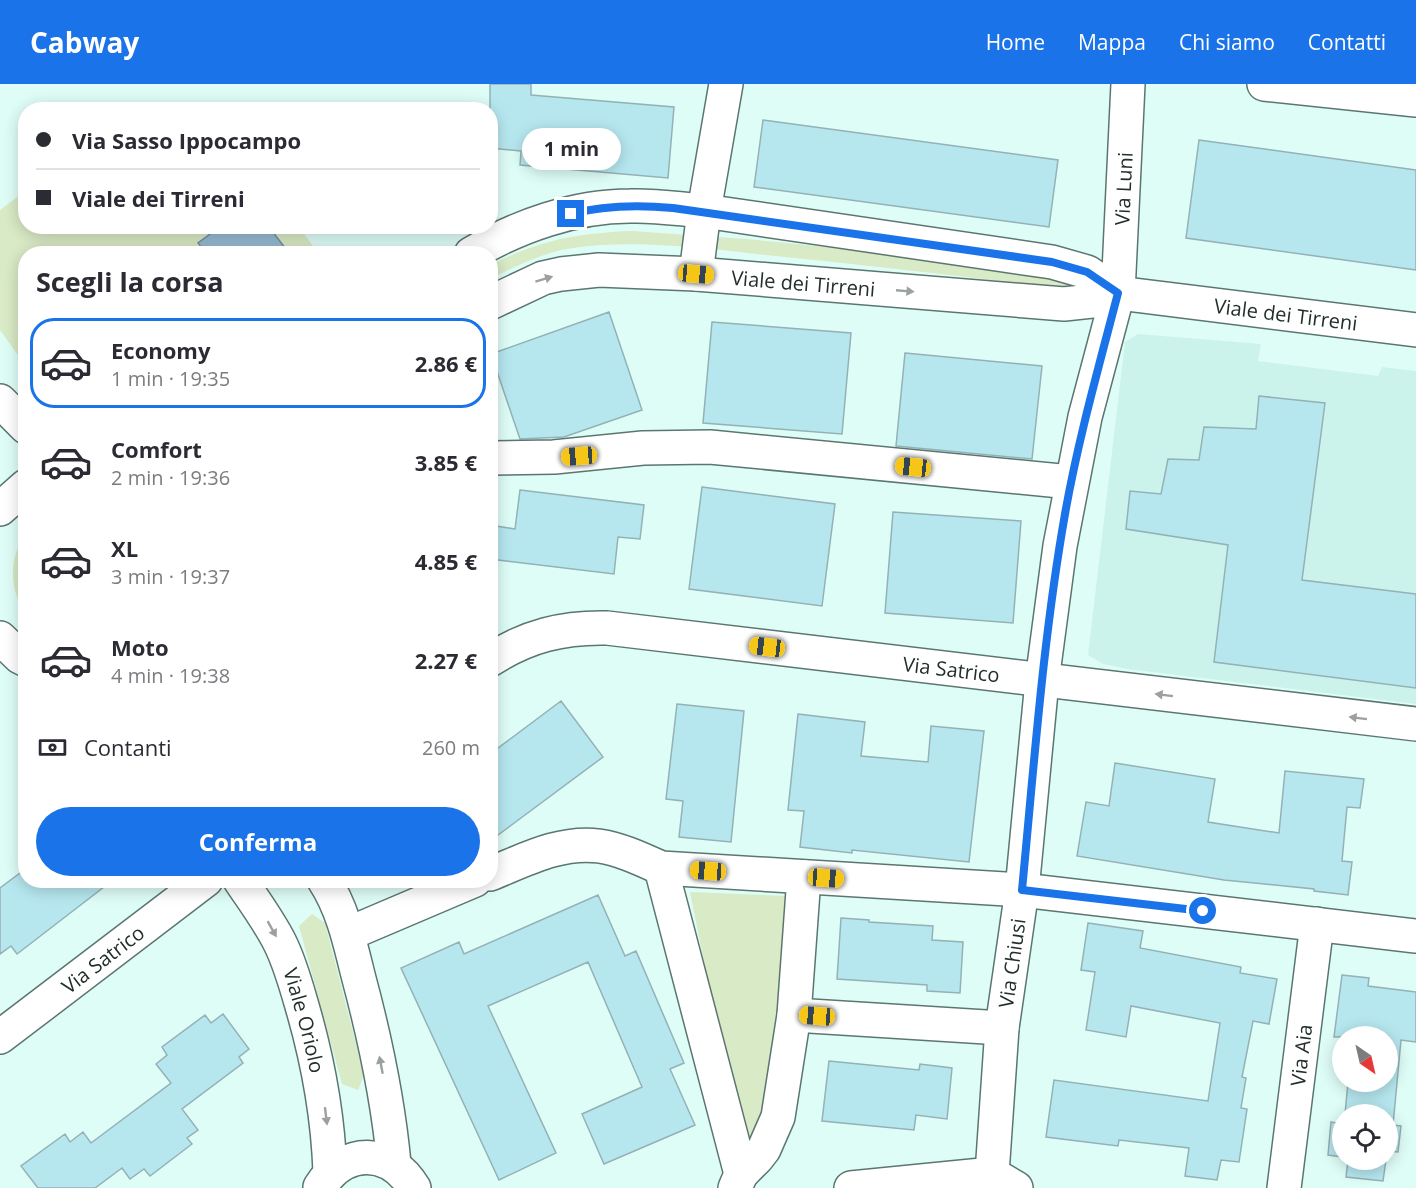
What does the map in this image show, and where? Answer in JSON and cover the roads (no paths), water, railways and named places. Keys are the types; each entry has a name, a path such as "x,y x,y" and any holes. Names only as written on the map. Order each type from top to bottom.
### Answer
{"street":[{"path":"696,274 704,211 726,84"},
{"name":"Via Luni","path":"1118,293 1128,84"},
{"path":"1264,84 1416,100"},
{"name":"Viale dei Tirreni","path":"486,246 515,231 583,211 628,206 704,211 1052,262 1087,272 1118,293"},
{"name":"Viale dei Tirreni","path":"498,299 543,278 582,271 696,274 1064,304 1092,301 1118,293 1416,330"},
{"name":"Via Chiusi","path":"1004,1181 1002,1028 1022,890 1042,681 1071,482 1085,417 1118,293"},
{"path":"0,401 18,419"},
{"path":"498,458 554,457 643,447 710,447 1071,482"},
{"path":"0,509 18,493"},
{"name":"Via Satrico","path":"498,656 530,639 569,628 607,628 1416,724"},
{"path":"498,871 549,850 582,844 614,849 661,868 1022,890 1416,936"},
{"path":"661,868 738,1181"},
{"path":"738,1181 764,1149 776,1123 794,1015 804,877"},
{"name":"Via Satrico","path":"0,1037 196,888"},
{"name":"Viale Oriolo","path":"245,888 268,921 295,980 320,1076 329,1139 325,1180"},
{"path":"328,888 348,934 380,1059 404,1176"},
{"path":"348,934 456,888"},
{"name":"Via Aia","path":"1284,1188 1317,924"},
{"path":"794,1015 1002,1028"},
{"path":"325,1180 345,1162 361,1157 378,1158 404,1176"},
{"path":"851,1188 1004,1181"}],"water":[{"path":"210,234 274,234 284,246 200,246 198,243"}]}
